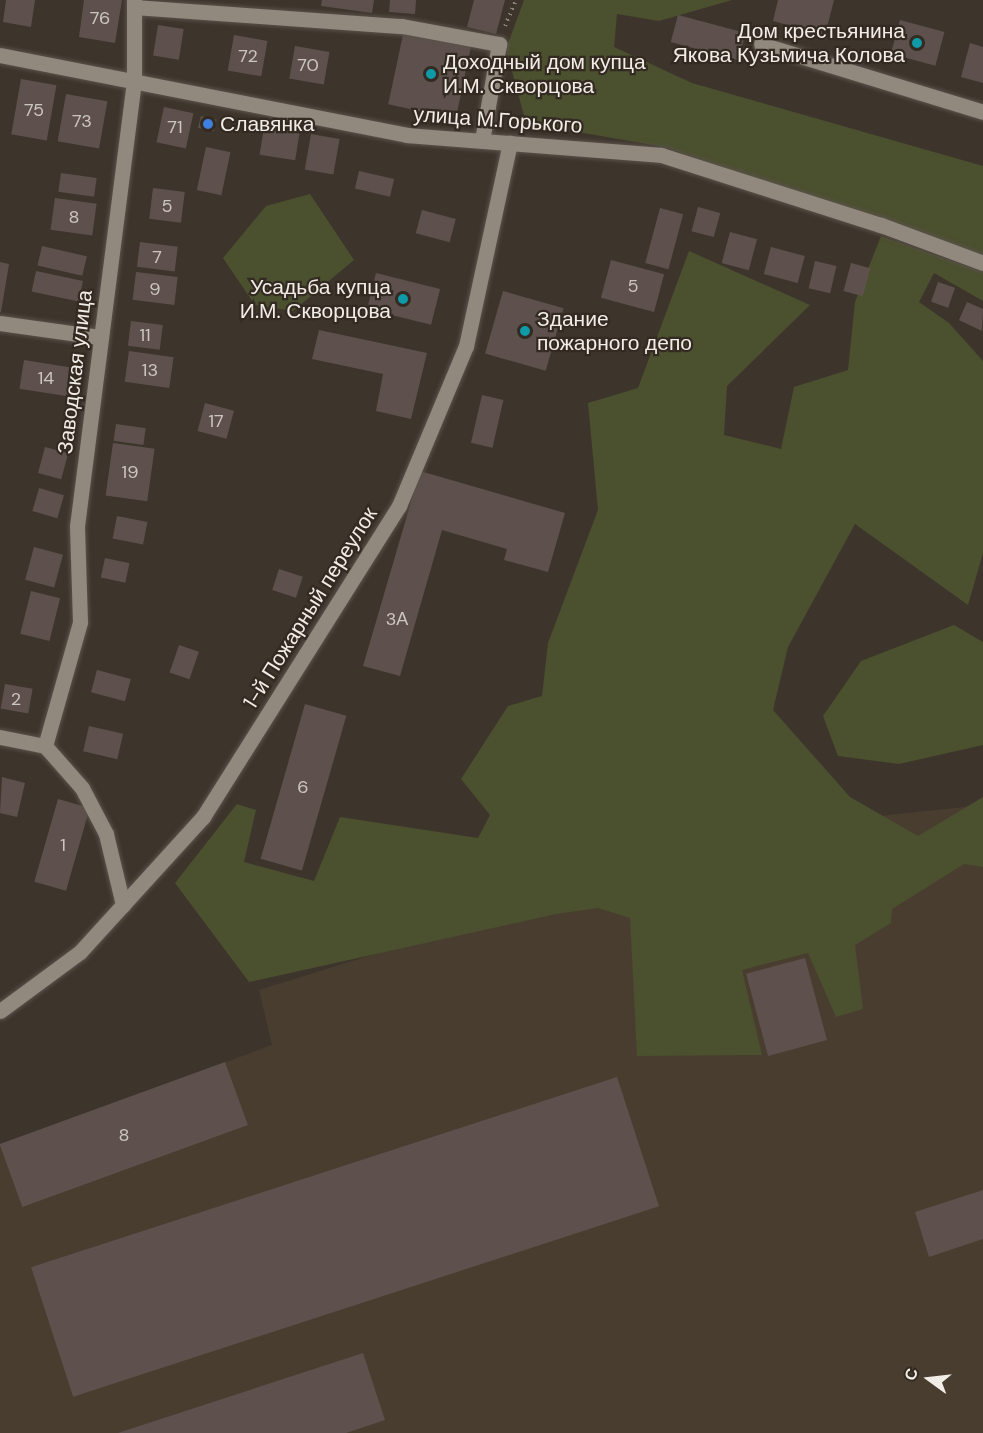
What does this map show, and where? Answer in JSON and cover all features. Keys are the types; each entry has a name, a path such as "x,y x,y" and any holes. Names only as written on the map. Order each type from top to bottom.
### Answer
{"street":[{"path":"134,4 402,26 499,44 482,140"},
{"name":"Заводская улица","path":"45,746 80,622 77,526 99,337 134,81 134,4"},
{"path":"761,44 983,112"},
{"name":"улица М.Горького","path":"0,55 407,135 661,154 881,225 983,263"},
{"name":"1-й Пожарный переулок","path":"0,1011 80,952 203,817 399,506 466,346 510,143"},
{"path":"0,322 99,337"},
{"path":"0,737 45,746 82,788 106,834 123,905"}],"path":[{"path":"499,44 516,0"}],"shaded area":[{"path":"983,805 983,1433 0,1433 0,1145 272,1045 259,990 786,826"}],"green space":[{"path":"524,0 732,0 659,21 617,14 614,47 692,83 983,166 983,256 664,147 526,123 506,49"},
{"path":"310,194 354,260 293,311 255,305 223,258 266,206"},
{"path":"881,236 983,272 983,301 934,273 919,302 949,323 983,361 983,553 968,605 855,524 788,647 773,710 850,797 918,836 983,797 983,867 964,864 892,909 891,923 855,945 863,1009 836,1017 808,953 742,970 762,1055 637,1056 630,918 598,908 556,914 249,982 175,883 237,804 256,810 244,862 314,881 340,817 478,838 490,815 461,779 508,706 542,696 548,643 598,510 588,403 638,388 689,251 810,305 727,386 724,435 781,449 794,387 848,370 855,302"},
{"path":"954,625 983,642 983,745 899,764 838,756 823,716 861,661"}],"building":[{"path":"6,0 35,0 31,27 3,22"},
{"path":"84,0 122,0 115,43 79,37"},
{"path":"322,0 374,0 372,13 321,6"},
{"path":"390,0 416,0 415,14 389,12"},
{"path":"474,0 505,0 496,34 467,27"},
{"path":"778,0 834,0 825,35 773,21"},
{"path":"678,15 746,33 738,60 671,42"},
{"name":"Дом крестьянина Якова Кузьмича Колова","path":"900,20 944,32 935,66 891,54"},
{"path":"158,25 184,29 179,60 153,56"},
{"name":"Доходный дом купца И.М. Скворцова","path":"404,30 471,44 456,119 388,104"},
{"path":"234,35 267,41 261,76 228,70"},
{"path":"970,43 983,47 983,83 961,77"},
{"path":"295,46 329,52 324,85 289,78"},
{"path":"21,79 56,85 47,140 11,134"},
{"path":"66,94 107,101 99,149 58,141"},
{"path":"164,107 193,113 186,148 157,142"},
{"name":"Славянка","path":"201,116 217,120 214,132 198,128"},
{"path":"264,127 300,133 295,160 260,155"},
{"path":"311,134 340,139 333,174 305,169"},
{"path":"206,147 230,152 221,195 197,190"},
{"path":"359,171 394,179 390,197 355,189"},
{"path":"61,173 97,178 94,197 58,192"},
{"path":"153,188 185,192 181,223 149,219"},
{"path":"55,198 97,204 92,236 51,230"},
{"path":"698,207 720,213 714,237 692,231"},
{"path":"660,208 683,214 668,269 645,263"},
{"path":"422,210 456,219 450,242 416,233"},
{"path":"730,232 757,239 749,270 722,263"},
{"path":"140,242 178,247 175,271 137,267"},
{"path":"42,246 87,256 82,276 38,265"},
{"path":"771,247 805,256 798,283 764,274"},
{"path":"611,260 664,274 654,312 601,298"},
{"path":"815,261 836,266 830,293 809,288"},
{"path":"0,262 9,264 1,312 0,312"},
{"path":"851,263 870,268 863,296 843,291"},
{"path":"36,271 83,281 79,302 32,292"},
{"path":"136,272 178,277 174,305 133,300"},
{"name":"Усадьба купца И.М. Скворцова","path":"376,273 440,289 431,325 367,309"},
{"path":"938,282 955,288 948,308 931,302"},
{"name":"Здание пожарного депо","path":"503,291 564,308 546,371 485,353"},
{"path":"967,302 983,309 982,331 959,320"},
{"path":"131,321 163,325 160,350 128,346"},
{"path":"319,330 427,353 411,419 376,411 383,374 312,359"},
{"path":"129,351 174,357 169,388 125,382"},
{"path":"24,360 72,368 68,396 19,389"},
{"path":"482,395 503,400 492,448 471,443"},
{"path":"205,403 234,411 226,439 197,431"},
{"path":"116,424 146,428 143,445 114,441"},
{"path":"113,443 155,449 147,501 106,495"},
{"path":"45,447 68,453 61,479 38,473"},
{"path":"420,471 565,513 548,572 504,560 507,549 442,530 400,676 363,666"},
{"path":"39,488 64,495 57,518 32,511"},
{"path":"117,516 147,522 143,544 113,539"},
{"path":"34,547 63,555 54,588 25,580"},
{"path":"105,558 129,563 125,583 101,578"},
{"path":"279,569 303,577 296,598 272,590"},
{"path":"31,591 60,598 49,641 20,634"},
{"path":"179,645 199,652 189,679 170,672"},
{"path":"97,670 131,679 125,701 91,692"},
{"path":"5,684 33,689 28,713 1,709"},
{"path":"305,704 346,716 302,871 261,859"},
{"path":"89,726 123,734 117,759 83,751"},
{"path":"2,777 25,783 17,817 0,813"},
{"path":"58,799 90,808 66,891 34,882"},
{"path":"805,958 827,1040 768,1056 746,974"},
{"path":"225,1062 248,1125 22,1207 0,1144"},
{"path":"617,1077 659,1206 73,1397 31,1267"},
{"path":"983,1190 983,1239 929,1257 915,1212"},
{"path":"363,1353 385,1420 346,1433 118,1433"}],"place":[{"name":"Дом крестьянина Якова Кузьмича Колова","path":"917,43"},
{"name":"Доходный дом купца И.М. Скворцова","path":"431,74"},
{"name":"Славянка","path":"208,124"},
{"name":"Усадьба купца И.М. Скворцова","path":"403,299"},
{"name":"Здание пожарного депо","path":"525,331"}]}
